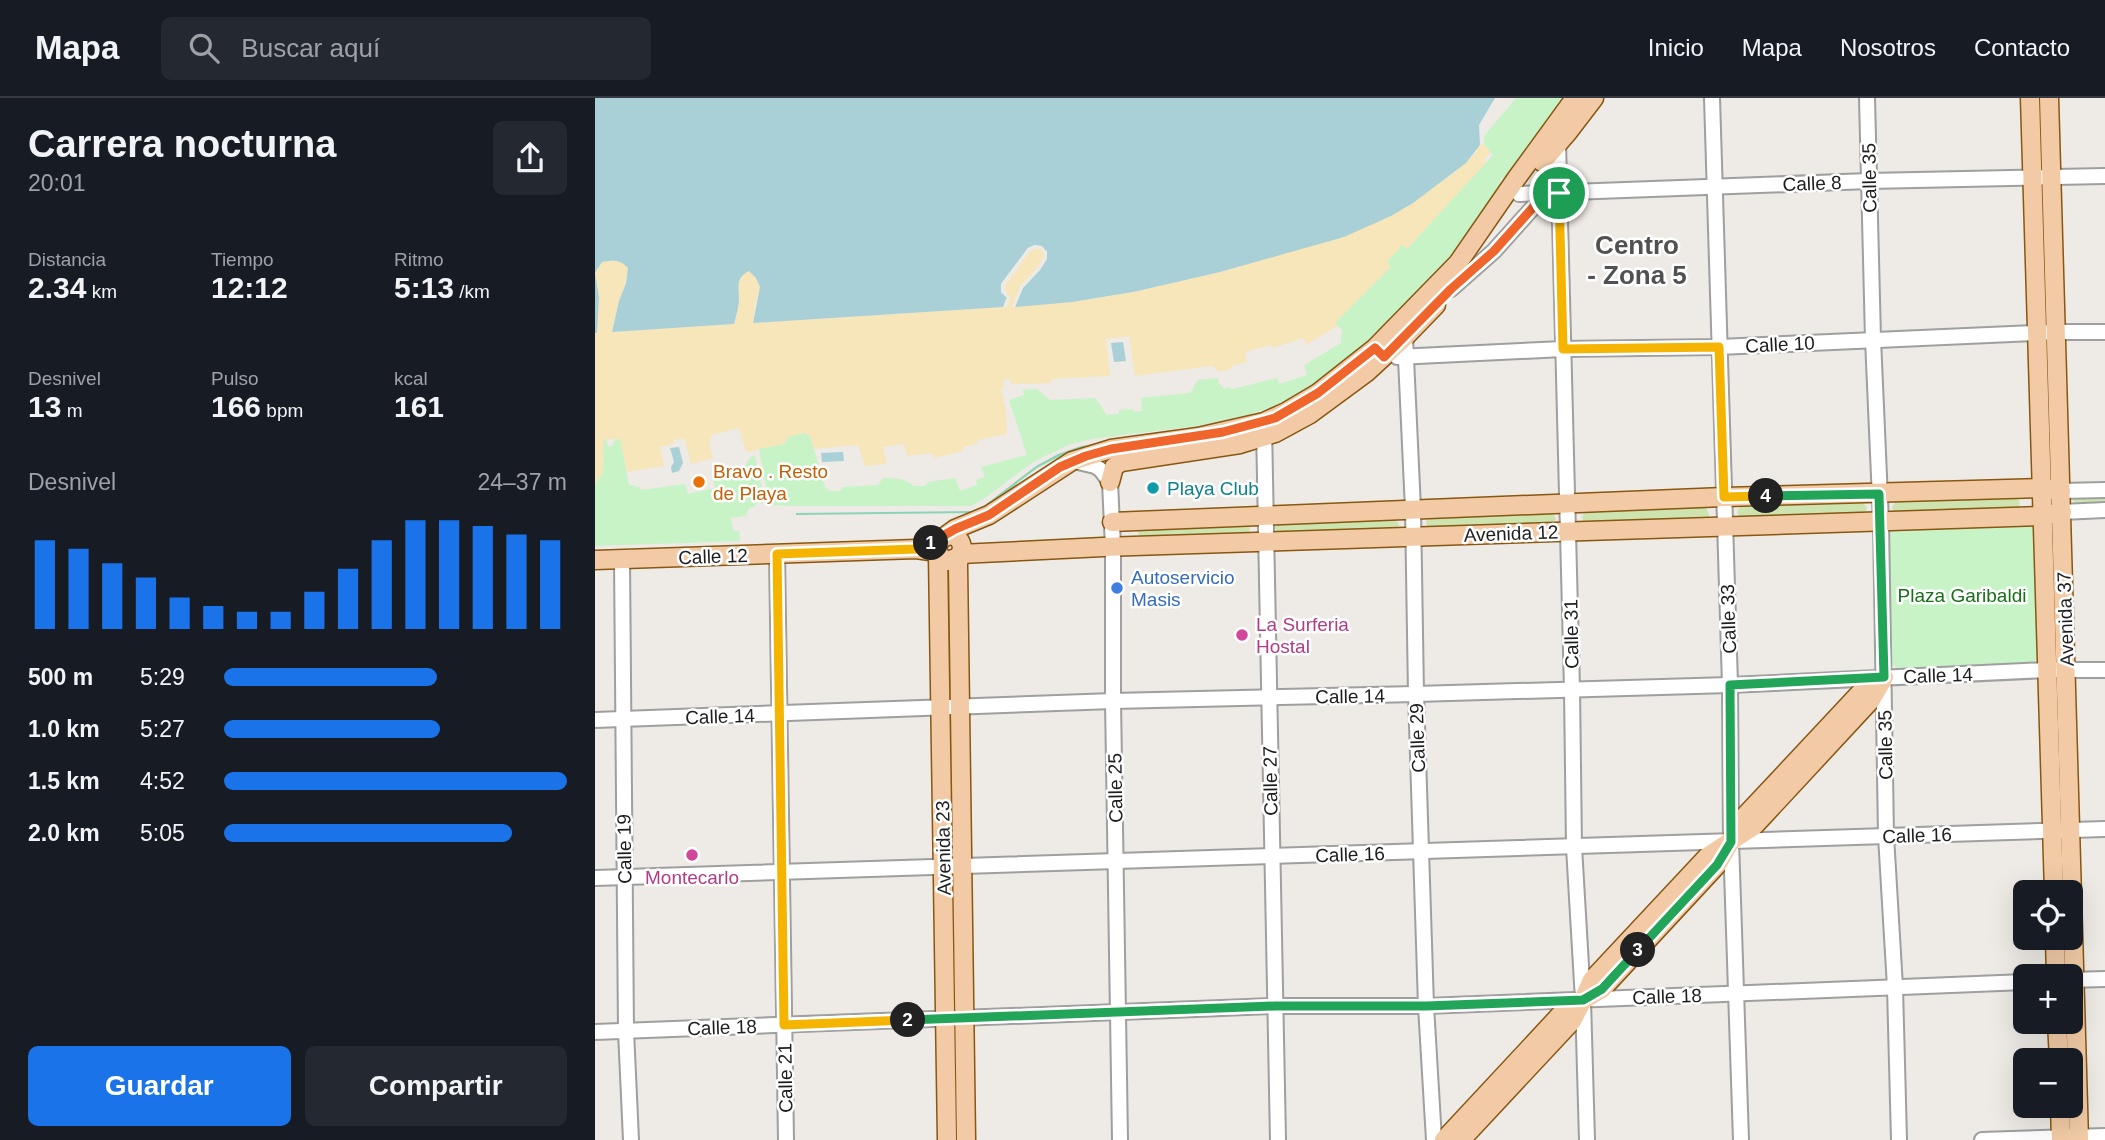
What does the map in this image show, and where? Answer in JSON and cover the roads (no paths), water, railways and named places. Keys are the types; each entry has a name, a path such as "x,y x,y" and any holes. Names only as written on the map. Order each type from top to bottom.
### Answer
{"main road":[{"path":"1379,353 1405,337 1451,289 1488,242 1575,98"},
{"path":"940,546 955,529 989,515 1072,461 1111,449 1293,424 1318,408 1379,353 1458,263 1555,135 1594,98"},
{"name":"Avenida 37","path":"2029,98 2054,880"},
{"name":"Avenida 37","path":"2049,98 2067,670 2073,964"},
{"path":"1110,482 1114,467 1126,460 1224,446 1264,430"},
{"name":"Avenida 12","path":"1112,522 1724,497 2041,488 2061,491"},
{"name":"Avenida 12","path":"959,556 1266,541 2042,516 2062,512"},
{"path":"940,546 952,536 962,547 959,556"},
{"name":"Calle 12","path":"595,560 940,546"},
{"name":"Avenida 23","path":"940,546 947,1140"},
{"name":"Avenida 23","path":"959,556 966,1140"},
{"path":"1444,1140 1563,1012 1602,989 1717,865 1731,842 1754,826 1871,700 1884,677"},
{"path":"1461,1140 1572,1021 1583,1000"},
{"name":"Avenida 37","path":"2075,1034 2079,1138"},
{"path":"2060,1118 2061,1139"}],"street":[{"name":"Calle 33","path":"1712,98 1741,1140"},
{"name":"Calle 35","path":"1867,98 1881,522 1886,836 1895,987 1899,1140"},
{"name":"Calle 31","path":"1555,135 1552,193 1563,349 1574,846 1583,1000 1587,1140"},
{"name":"Calle 8","path":"1519,194 1869,181 2105,176"},
{"path":"1451,289 1552,193"},
{"name":"Calle 10","path":"1379,353 1406,356 1563,349 1719,347 2105,332"},
{"name":"Calle 29","path":"1405,337 1414,536 1426,1006 1434,1140"},
{"name":"Calle 27","path":"1264,430 1278,1140"},
{"path":"1072,461 1095,466 1110,482"},
{"name":"Calle 25","path":"1110,482 1120,1140"},
{"path":"2061,491 2105,490"},
{"path":"2062,512 2105,510"},
{"name":"Calle 21","path":"777,554 786,1140"},
{"name":"Calle 19","path":"622,559 626,1031 631,1140"},
{"name":"Calle 14","path":"595,720 1113,701 1730,685 2047,670 2105,670"},
{"name":"Calle 16","path":"595,878 2105,829"},
{"path":"2083,980 2105,979"},
{"name":"Calle 18","path":"595,1031 1275,1006 1426,1006 2013,982"},
{"path":"1982,1140 2105,1136"}],"water":[{"path":"595,98 1495,98 1479,125 1480,145 1466,163 1413,203 1344,237 1220,272 1133,292 1072,302 1015,307 1023,287 1042,266 1046,257 1047,251 1035,245 1028,248 1001,284 1007,297 1003,307 753,323 760,287 749,271 742,277 738,287 739,301 734,324 612,332 628,268 619,262 606,261 602,262 595,273"},
{"path":"595,273 599,297 597,333 595,333"},
{"path":"1123,342 1126,361 1114,362 1111,343"},
{"path":"679,447 683,463 679,471 672,473 674,462 670,448"},
{"path":"843,452 844,461 822,462 821,453"}],"place":[{"name":"Bravo . Resto de Playa","path":"699,482"},
{"name":"Playa Club","path":"1153,488"},
{"name":"Autoservicio Masis","path":"1117,588"},
{"name":"La Surferia Hostal","path":"1242,635"},
{"name":"Montecarlo","path":"692,855"}],"district":[{"name":"Centro - Zona 5","path":"1637,260"}],"park label":[{"name":"Plaza Garibaldi","path":"1962,595"}]}
